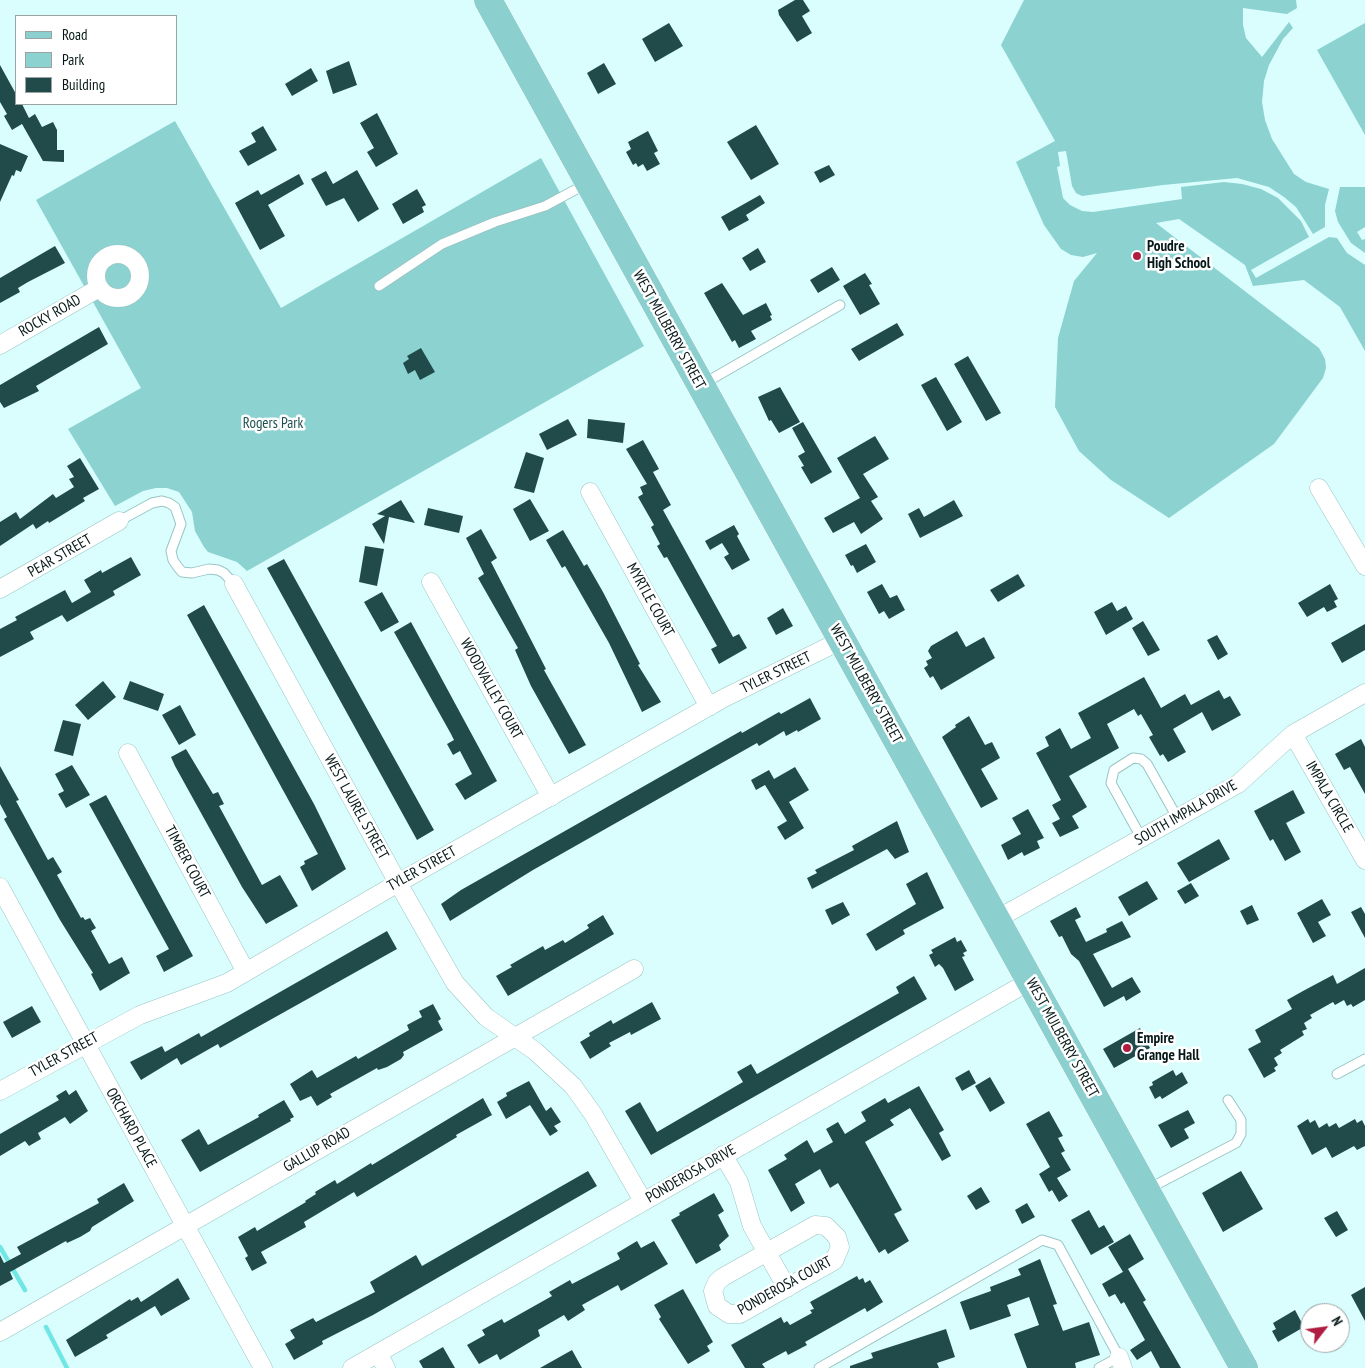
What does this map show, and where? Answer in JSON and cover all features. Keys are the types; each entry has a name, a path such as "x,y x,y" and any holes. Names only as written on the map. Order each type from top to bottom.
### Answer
{"main road":[{"name":"WEST MULBERRY STREET","path":"488,0 1244,1368"}],"street":[{"name":"ROCKY ROAD","path":"0,345 100,288"},
{"path":"1319,488 1365,566"},
{"name":"MYRTLE COURT","path":"590,492 709,707"},
{"name":"PEAR STREET","path":"0,589 119,521"},
{"name":"WOODVALLEY COURT","path":"431,582 551,797"},
{"name":"WEST LAUREL STREET","path":"234,584 398,883 465,995 486,1017 548,1062 573,1086 593,1114 643,1201"},
{"name":"TYLER STREET","path":"0,1091 140,1014 226,983 709,707 842,640"},
{"name":"SOUTH IMPALA DRIVE","path":"997,919 1238,784 1293,734 1365,693"},
{"name":"IMPALA CIRCLE","path":"1293,734 1365,860"},
{"name":"TIMBER COURT","path":"128,753 246,972"},
{"name":"ORCHARD PLACE","path":"0,888 263,1368"},
{"name":"GALLUP ROAD","path":"0,1332 634,969"},
{"name":"PONDEROSA DRIVE","path":"352,1368 382,1361 643,1201 1030,981"},
{"path":"723,1155 739,1182 752,1226 787,1288"},
{"name":"PONDEROSA COURT","path":"815,1226 826,1226 837,1237 839,1252 834,1261 787,1288 740,1314 729,1314 717,1306 713,1291 717,1282 766,1252 815,1226"}],"lane":[{"path":"379,286 416,260 450,241 495,222 546,206 588,183"},
{"path":"700,386 840,305"},
{"path":"119,521 152,503 162,501 170,503 175,507 182,524 171,551 177,566 182,572 192,573 209,569 218,570 224,573 234,584"},
{"path":"1142,839 1111,783 1114,770 1134,758 1147,764 1178,819"},
{"path":"1337,1074 1365,1059"},
{"path":"1146,1190 1236,1143 1241,1134 1241,1120 1228,1100"},
{"path":"819,1368 1042,1240 1058,1245 1121,1362 1099,1368"}],"green space":[{"name":"Poudre High School","path":"1024,0 1296,0 1297,8 1287,14 1243,8 1243,25 1246,38 1262,57 1289,22 1293,28 1283,39 1269,65 1264,81 1262,102 1265,120 1272,139 1294,174 1306,182 1329,189 1325,205 1325,227 1313,234 1296,207 1284,197 1269,187 1237,178 1163,185 1082,196 1076,193 1072,186 1066,151 1058,152 1060,166 1057,167 1063,198 1070,205 1082,211 1093,212 1182,199 1181,187 1224,182 1261,189 1278,198 1301,221 1309,237 1251,270 1256,278 1329,237 1337,238 1347,253 1365,265 1365,351 1340,307 1304,280 1253,286 1245,265 1179,219 1156,223 1319,348 1325,359 1326,368 1323,378 1274,444 1169,518 1111,480 1079,451 1055,407 1058,338 1074,281 1097,253 1083,257 1071,255 1061,249 1044,225 1016,162 1055,141 1001,45"},
{"path":"1365,23 1365,135 1317,50"},
{"name":"Rogers Park","path":"175,121 281,308 541,158 644,346 247,571 237,562 208,552 195,531 192,512 179,492 167,488 156,488 143,491 115,506 68,429 141,388 36,200"},
{"path":"1340,187 1365,187 1365,227 1357,232 1362,240 1365,239 1365,253 1351,243 1338,222 1335,211"}],"building":[{"path":"795,0 803,0 810,11 802,16 812,33 797,42 779,15 778,10"},
{"path":"669,23 683,46 655,62 642,39"},
{"path":"349,61 357,85 333,94 326,71"},
{"path":"604,63 616,84 598,94 587,73"},
{"path":"0,65 15,92 15,105 22,105 29,118 35,114 42,127 53,122 57,130 57,150 64,150 64,162 43,161 22,124 12,130 4,116 7,114 0,102"},
{"path":"311,68 318,81 292,96 285,84"},
{"path":"377,113 398,154 376,167 367,152 374,148 360,123"},
{"path":"756,125 779,164 751,180 727,142"},
{"path":"263,126 277,150 248,166 239,151 256,142 251,133"},
{"path":"648,131 658,151 654,153 660,164 647,171 643,164 638,167 636,163 633,165 626,152 631,149 628,142"},
{"path":"0,144 28,156 21,172 16,170 14,176 12,175 0,202"},
{"path":"829,165 835,175 820,183 814,172"},
{"path":"357,170 379,209 358,222 344,198 326,206 311,179 326,171 333,184"},
{"path":"299,174 304,184 268,205 285,236 260,250 235,203 258,190 261,195"},
{"path":"417,189 426,205 422,207 424,212 403,224 392,204"},
{"path":"760,195 765,203 746,215 749,220 729,231 721,217"},
{"path":"55,246 65,263 18,288 20,292 0,303 0,278"},
{"path":"758,248 766,262 750,271 742,258"},
{"path":"832,267 840,280 818,293 810,280"},
{"path":"865,273 872,284 869,285 880,304 860,315 843,286"},
{"path":"722,283 743,315 766,303 772,315 770,316 772,320 751,331 756,339 739,348 735,340 732,342 704,293"},
{"path":"897,323 904,335 859,361 851,349"},
{"path":"99,327 108,344 36,386 39,391 4,408 0,402 0,385"},
{"path":"421,348 435,372 420,380 415,370 408,374 403,363 409,359 407,356"},
{"path":"968,356 1001,413 986,421 954,364"},
{"path":"936,377 962,422 947,431 921,385"},
{"path":"780,387 800,422 779,433 771,420 769,421 758,397"},
{"path":"568,419 577,435 547,450 539,434"},
{"path":"588,419 625,423 623,443 587,438"},
{"path":"803,422 832,472 811,484 801,467 804,466 798,456 805,452 792,428"},
{"path":"875,436 889,459 863,474 878,497 871,501 883,519 861,534 854,522 833,533 824,518 860,498 837,458"},
{"path":"643,440 659,469 653,472 671,505 663,510 733,637 739,634 747,648 719,664 711,649 717,646 667,557 664,558 657,546 660,544 651,527 654,525 638,497 643,494 640,487 647,484 626,449"},
{"path":"526,452 544,458 534,493 514,488"},
{"path":"80,458 99,489 83,498 85,501 49,523 48,521 36,529 33,524 0,546 0,522 16,512 20,519 53,494 56,498 74,487 69,479 74,477 67,466"},
{"path":"530,499 549,531 530,541 513,509"},
{"path":"401,500 415,523 389,517 384,544 372,524 385,516 377,514"},
{"path":"954,500 963,516 920,538 908,514 919,508 924,517"},
{"path":"428,508 463,516 459,533 424,525"},
{"path":"734,525 739,534 737,536 750,560 732,570 724,557 729,554 722,543 710,550 705,541"},
{"path":"481,529 497,558 491,562 546,669 544,670 586,745 569,754 531,686 515,650 518,648 478,578 484,574 466,538"},
{"path":"563,530 584,566 587,564 603,592 640,664 638,665 661,702 642,712 609,643 565,566 562,568 546,540"},
{"path":"866,544 876,562 857,573 845,555"},
{"path":"365,546 384,549 377,586 359,582"},
{"path":"131,557 141,575 113,591 115,595 67,622 62,615 30,632 34,639 0,657 0,629 17,620 15,617 65,590 72,603 91,592 84,580 101,570 102,573"},
{"path":"284,559 434,830 417,840 267,568"},
{"path":"1018,574 1025,586 998,602 990,590"},
{"path":"882,584 890,598 897,595 905,610 889,619 884,611 879,614 867,592"},
{"path":"1330,584 1338,599 1334,601 1337,607 1327,612 1324,607 1307,617 1298,603"},
{"path":"382,592 399,622 381,632 364,602"},
{"path":"1112,602 1117,611 1126,606 1133,619 1106,635 1094,612"},
{"path":"204,605 314,804 346,869 312,891 300,867 305,864 304,861 318,854 187,615"},
{"path":"783,608 793,626 776,635 767,618"},
{"path":"1143,621 1160,650 1148,656 1132,628"},
{"path":"411,622 497,781 465,800 455,784 472,774 460,751 453,755 447,744 454,740 394,632"},
{"path":"1365,624 1365,650 1342,663 1331,643"},
{"path":"957,631 966,647 984,637 995,658 941,690 933,676 930,678 924,668 928,665 926,661 932,658 928,651 931,646"},
{"path":"1217,635 1228,654 1218,660 1207,640"},
{"path":"1144,677 1161,708 1185,694 1191,705 1219,690 1224,699 1230,696 1241,715 1212,731 1202,712 1173,729 1186,752 1168,762 1163,754 1160,756 1149,737 1153,735 1141,714 1138,716 1134,709 1107,724 1119,748 1069,776 1087,807 1072,816 1079,828 1060,837 1052,823 1060,819 1052,805 1061,800 1036,753 1049,746 1045,737 1060,728 1071,749 1091,738 1078,713"},
{"path":"103,681 116,697 88,720 75,705"},
{"path":"130,681 164,694 158,711 123,699"},
{"path":"810,698 821,719 798,732 797,730 786,736 784,731 759,746 757,743 533,870 450,921 441,904 461,890 741,731 742,733 779,712 781,714"},
{"path":"180,705 196,735 179,745 162,715"},
{"path":"969,716 985,745 992,742 1000,758 981,769 998,799 981,808 942,737"},
{"path":"63,720 81,724 73,756 54,751"},
{"path":"1361,739 1365,747 1365,794 1350,767 1344,770 1335,754"},
{"path":"186,749 213,794 218,792 224,804 219,806 262,885 280,875 298,906 266,924 242,887 175,766 171,757"},
{"path":"72,765 90,795 66,808 58,794 64,791 55,774"},
{"path":"0,766 19,800 16,801 48,860 53,857 62,872 57,875 81,918 83,917 85,920 90,918 96,928 91,931 109,964 122,957 130,973 100,991 91,974 93,973 60,920 4,819 7,817 0,804"},
{"path":"795,767 809,790 789,802 804,828 785,840 777,827 787,821 765,785 756,790 751,780 769,770 774,779"},
{"path":"1293,790 1305,813 1286,823 1301,852 1285,861 1273,839 1270,841 1254,811"},
{"path":"106,795 193,956 164,972 156,956 169,949 89,804"},
{"path":"1028,809 1044,838 1037,841 1040,848 1024,856 1022,852 1008,860 1001,845 1021,834 1012,818"},
{"path":"897,821 909,852 895,859 887,849 812,889 807,878 817,873 815,870 854,850 852,846"},
{"path":"1219,839 1230,859 1189,882 1177,863"},
{"path":"927,872 944,908 903,930 905,934 876,951 866,934 916,904 906,884"},
{"path":"1147,881 1158,899 1129,916 1118,897"},
{"path":"1191,883 1199,896 1185,904 1177,891"},
{"path":"1322,899 1331,915 1318,922 1326,936 1313,943 1297,913"},
{"path":"843,902 850,915 832,925 825,910"},
{"path":"1252,905 1259,920 1247,925 1240,911"},
{"path":"1076,907 1081,917 1075,920 1086,942 1107,932 1106,929 1122,921 1131,937 1093,954 1112,988 1132,977 1141,992 1126,1001 1124,996 1104,1007 1079,961 1071,954 1062,936 1059,937 1050,921"},
{"path":"1361,907 1365,914 1365,938 1351,912"},
{"path":"603,915 614,934 508,996 496,976 512,967 510,965 543,946 545,950 563,940 565,943 589,928 587,925"},
{"path":"387,931 397,949 220,1048 218,1044 181,1065 177,1058 141,1080 130,1062 162,1046 165,1052 199,1033 201,1037"},
{"path":"955,937 957,942 961,940 967,951 963,953 965,956 962,957 974,980 955,991 943,968 939,964 935,967 929,955 933,953 931,950"},
{"path":"1365,968 1365,1000 1353,1007 1351,1004 1347,1006 1344,1000 1335,1005 1333,1002 1310,1015 1312,1018 1304,1023 1307,1029 1302,1031 1304,1035 1280,1050 1282,1053 1274,1058 1278,1065 1274,1068 1276,1071 1264,1078 1248,1049 1261,1042 1255,1030 1292,1009 1287,1000 1333,975 1337,984"},
{"path":"914,976 927,999 651,1155 625,1111 640,1102 657,1132 743,1082 737,1072 751,1064 757,1074 899,993 896,987"},
{"path":"652,1002 661,1019 631,1035 630,1032 609,1043 611,1046 590,1059 580,1042 590,1036 589,1033 611,1020 613,1024"},
{"path":"433,1004 441,1019 438,1021 443,1030 403,1052 404,1055 401,1059 387,1067 378,1070 377,1068 330,1094 332,1097 317,1106 311,1096 300,1101 290,1084 312,1070 317,1078 356,1056 358,1059 409,1030 407,1025 422,1017 419,1011"},
{"path":"32,1006 41,1022 12,1038 3,1022"},
{"name":"Empire Grange Hall","path":"1140,1028 1150,1048 1114,1068 1103,1049"},
{"path":"969,1070 976,1083 962,1091 955,1078"},
{"path":"1173,1070 1176,1076 1182,1072 1188,1083 1162,1099 1160,1096 1155,1099 1149,1087 1153,1085 1152,1082"},
{"path":"990,1077 1005,1103 990,1112 975,1086"},
{"path":"529,1081 546,1111 551,1107 561,1122 554,1126 558,1131 550,1136 530,1105 506,1119 497,1102 507,1096 506,1093"},
{"path":"919,1086 944,1130 939,1133 951,1156 942,1161 910,1108 890,1120 894,1125 865,1142 902,1210 894,1214 909,1241 888,1254 885,1249 879,1253 838,1183 830,1188 820,1169 795,1184 805,1203 791,1212 768,1170 787,1159 784,1155 807,1140 814,1153 833,1142 826,1129 838,1122 845,1134 866,1121 861,1112 885,1098 888,1103"},
{"path":"66,1090 69,1095 76,1090 88,1111 70,1124 65,1117 38,1133 41,1139 29,1146 25,1141 0,1156 0,1134 59,1100 56,1096"},
{"path":"483,1098 492,1115 456,1135 457,1137 357,1197 354,1192 304,1222 306,1227 261,1252 267,1263 252,1271 245,1258 248,1256 238,1237 255,1227 257,1231 306,1202 316,1194 315,1192 335,1180 337,1184 371,1163 372,1165"},
{"path":"284,1100 294,1117 290,1119 291,1121 200,1172 181,1140 199,1129 208,1145 259,1117 258,1115"},
{"path":"1188,1110 1195,1123 1184,1129 1189,1138 1171,1148 1158,1125"},
{"path":"1049,1111 1063,1136 1058,1138 1065,1151 1061,1153 1071,1170 1057,1178 1068,1196 1059,1202 1052,1190 1049,1192 1039,1174 1050,1167 1026,1124"},
{"path":"1308,1119 1310,1123 1315,1120 1319,1128 1327,1123 1329,1127 1336,1123 1339,1128 1355,1119 1357,1123 1362,1120 1365,1126 1365,1146 1357,1150 1354,1146 1332,1158 1326,1147 1312,1155 1297,1126"},
{"path":"588,1171 597,1186 373,1315 322,1341 323,1344 294,1360 285,1344 295,1338 290,1330 313,1318 316,1322 375,1292 370,1282 416,1255 422,1266"},
{"path":"1241,1171 1263,1209 1223,1232 1202,1193"},
{"path":"124,1183 134,1201 92,1227 90,1231 80,1237 67,1243 66,1241 10,1272 13,1279 0,1286 0,1255 4,1263 21,1254 17,1247 99,1203 97,1199"},
{"path":"981,1187 990,1202 976,1210 967,1196"},
{"path":"714,1193 724,1211 718,1215 729,1236 719,1245 721,1250 696,1264 671,1220 680,1215 679,1213"},
{"path":"1027,1203 1035,1217 1022,1224 1015,1210"},
{"path":"1089,1210 1099,1228 1104,1225 1114,1242 1091,1255 1071,1220"},
{"path":"1337,1211 1348,1230 1336,1237 1324,1218"},
{"path":"1130,1234 1144,1259 1123,1272 1108,1247"},
{"path":"637,1241 641,1248 654,1241 668,1264 621,1291 618,1285 582,1305 585,1310 568,1321 564,1315 538,1330 540,1336 500,1360 497,1354 479,1364 467,1345 485,1335 482,1330 502,1319 504,1323 552,1296 549,1292 570,1280 572,1284 620,1259 617,1253"},
{"path":"1040,1259 1057,1304 1053,1305 1063,1331 1089,1322 1100,1355 1075,1363 1076,1368 1027,1368 1014,1334 1039,1325 1029,1297 1007,1305 1011,1316 970,1330 960,1302 991,1291 990,1287 1021,1275 1018,1269"},
{"path":"1128,1269 1146,1300 1143,1302 1181,1368 1160,1368 1151,1351 1137,1360 1130,1350 1145,1340 1124,1302 1121,1304 1115,1294 1109,1297 1102,1284"},
{"path":"857,1276 859,1280 863,1278 865,1283 870,1280 883,1302 867,1312 865,1308 805,1342 807,1345 788,1355 786,1351 762,1364 765,1368 745,1368 731,1345 781,1317 784,1323 787,1321 790,1325 812,1313 810,1310 814,1309 810,1302"},
{"path":"178,1278 190,1299 161,1316 155,1306 106,1335 108,1338 75,1357 66,1340 130,1299 131,1301 138,1297 141,1302"},
{"path":"1365,1287 1365,1321 1351,1295"},
{"path":"683,1289 713,1342 707,1346 710,1351 688,1364 659,1319 661,1317 654,1305"},
{"path":"1295,1310 1300,1319 1300,1329 1278,1342 1272,1331 1276,1329 1273,1323"},
{"path":"946,1329 955,1357 937,1363 939,1368 850,1368 850,1366 873,1358 871,1353"},
{"path":"443,1347 455,1368 423,1368 419,1361"},
{"path":"572,1350 582,1368 540,1368"}],"waterway":[{"path":"0,1247 25,1290"},
{"path":"46,1327 67,1368"}],"place":[{"name":"Poudre High School","path":"1137,256"},
{"name":"Empire Grange Hall","path":"1127,1048"}]}
